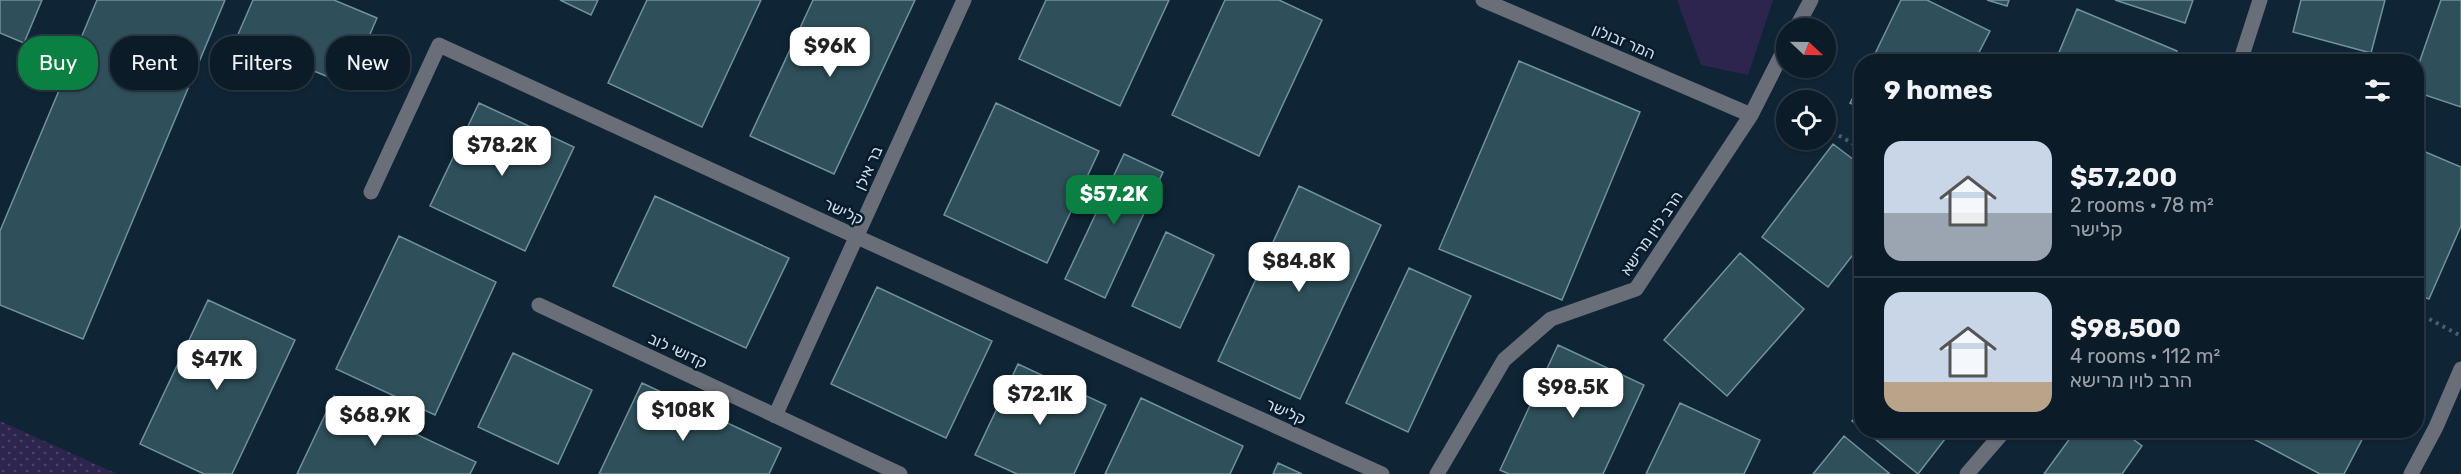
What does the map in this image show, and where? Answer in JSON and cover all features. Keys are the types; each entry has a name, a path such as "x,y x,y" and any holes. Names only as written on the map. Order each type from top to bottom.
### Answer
{"street":[{"name":"בר אילן","path":"775,416 964,0"},
{"name":"המר זבולון","path":"1484,0 1751,115"},
{"path":"1801,18 1810,0"},
{"path":"2243,54 2260,0"},
{"name":"קלישר","path":"370,192 439,45 1382,474"},
{"name":"הרב לוין מרישא","path":"1437,474 1504,360 1551,319 1636,289 1751,115 1776,66"},
{"name":"קדושי לוב","path":"539,305 900,474"},
{"path":"2411,474 2436,427 2461,369"},
{"path":"1967,474 1998,438"}],"path":[{"path":"1836,134 1854,144"},
{"path":"2424,316 2461,336"}],"shaded area":[{"path":"1677,0 1773,0 1748,75 1701,65"},
{"path":"0,421 117,474 0,474"}],"building":[{"path":"0,0 42,0 27,36 18,36 18,40 0,33"},
{"path":"97,0 225,0 198,64 198,36 110,36 110,90 187,90 83,339 0,305 0,231 59,90 98,90 98,36 82,36"},
{"path":"253,0 334,0 377,18 369,36 326,36 326,76 314,71 314,36 237,36"},
{"path":"560,0 598,0 591,15"},
{"path":"647,0 761,0 702,127 608,83"},
{"path":"813,0 915,0 834,174 750,136"},
{"path":"1046,0 1169,0 1120,106 1019,59"},
{"path":"1225,0 1279,0 1322,20 1259,156 1172,115"},
{"path":"1901,0 1927,0 1990,31 1978,54 1875,54"},
{"path":"1987,0 2009,0 2007,6"},
{"path":"2115,0 2193,0 2185,23"},
{"path":"2301,0 2385,0 2371,53 2293,32"},
{"path":"2441,0 2461,0 2461,107 2424,95 2422,54"},
{"path":"2077,9 2177,51 2176,54 2058,54"},
{"path":"1519,61 1640,112 1562,300 1439,249"},
{"path":"479,103 574,147 525,251 430,206"},
{"path":"996,103 1099,151 1047,263 944,215"},
{"path":"1836,146 1854,160 1854,253 1828,287 1762,237 1828,150 1836,150"},
{"path":"2424,151 2461,167 2461,226 2429,299 2424,297"},
{"path":"1124,154 1163,172 1105,298 1065,279"},
{"path":"1299,186 1381,225 1300,399 1218,361"},
{"path":"655,196 789,258 746,348 613,286"},
{"path":"1166,232 1214,255 1180,328 1132,306"},
{"path":"399,236 496,282 435,415 336,369"},
{"path":"1740,253 1804,309 1727,396 1664,340"},
{"path":"1409,268 1471,296 1408,432 1346,403"},
{"path":"877,287 992,341 946,438 831,384"},
{"path":"208,300 295,340 232,474 204,474 140,444"},
{"path":"1558,345 1644,385 1603,474 1509,474 1500,470"},
{"path":"513,353 592,390 558,464 478,427"},
{"path":"1018,364 1106,405 1074,474 1017,474 975,455"},
{"path":"642,383 781,448 769,474 599,474"},
{"path":"334,396 476,462 470,474 297,474"},
{"path":"1141,398 1243,446 1230,474 1105,474"},
{"path":"1680,403 1760,440 1744,474 1646,474"},
{"path":"1844,436 1890,474 1813,474"},
{"path":"1874,438 1946,438 1918,474"},
{"path":"2070,438 2132,438 2142,446 2122,474 2044,474"},
{"path":"2252,438 2363,438 2344,474 2320,474"},
{"path":"1278,463 1302,474 1273,474"}]}
